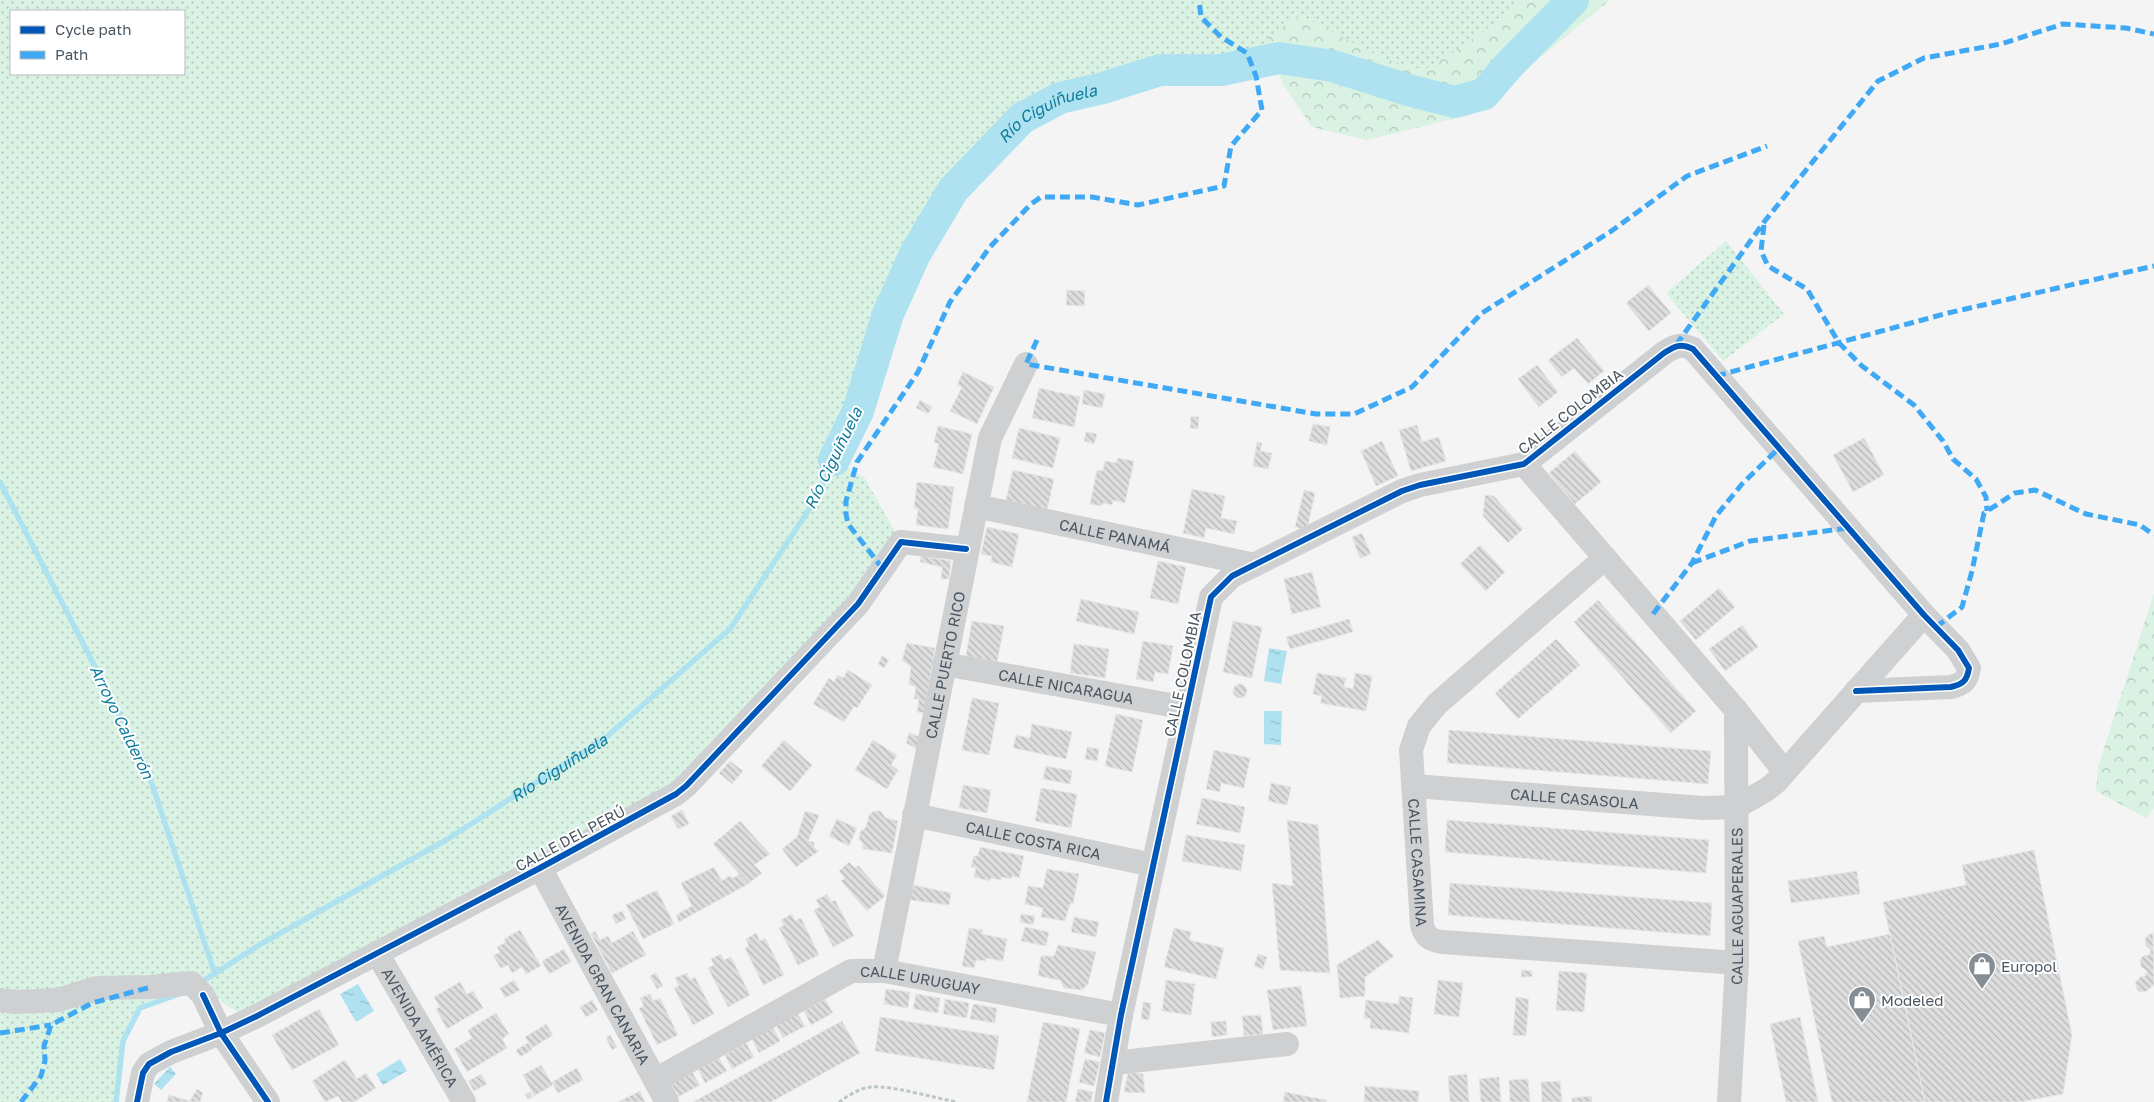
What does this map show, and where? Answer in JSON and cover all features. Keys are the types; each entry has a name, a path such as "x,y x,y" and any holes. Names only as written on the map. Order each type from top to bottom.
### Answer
{"street":[{"name":"CALLE COLOMBIA","path":"1106,1102 1121,1015 1211,597 1232,576 1402,491 1420,485 1524,464 1664,353 1676,345 1685,345 1693,349 1924,616 1966,660 1969,668 1967,679 1961,684 1951,687 1856,691"},
{"name":"CALLE PUERTO RICO","path":"884,971 966,549 992,429 1026,364"},
{"path":"1524,464 1736,710 1784,771"},
{"name":"CALLE PANAMÁ","path":"976,506 1255,565"},
{"name":"CALLE DEL PERÚ","path":"137,1102 143,1073 149,1064 171,1052 222,1033 665,801 686,786 858,604 901,542 966,549"},
{"name":"CALLE CASAMINA","path":"1605,558 1437,704 1419,726 1411,750 1424,933 1431,940 1442,942 1737,963"},
{"path":"1736,807 1776,782 1924,616"},
{"name":"CALLE NICARAGUA","path":"944,664 1187,708"},
{"name":"CALLE AGUAPERALES","path":"1729,1102 1737,963 1736,710"},
{"path":"1736,772 1751,754 1760,751 1769,752"},
{"name":"CALLE CASASOLA","path":"1414,786 1703,808 1736,807"},
{"name":"CALLE COSTA RICA","path":"914,815 1153,865"},
{"name":"AVENIDA GRAN CANARIA","path":"540,868 667,1102"},
{"name":"AVENIDA AMÉRICA","path":"377,953 464,1102"},
{"name":"CALLE URUGUAY","path":"655,1080 851,971 884,971 1121,1015"},
{"path":"0,1000 15,1002 58,1000 97,988 151,987 197,989 222,1033 268,1102"},
{"path":"1112,1063 1288,1044"}],"path":[{"path":"839,1102 854,1093 870,1087 885,1088 957,1102"}],"green space":[{"path":"0,0 1573,0 1484,94 1279,58 1221,70 1160,70 1103,88 1060,98 1022,118 953,190 915,254 888,314 858,411 834,460 864,477 901,542 686,786 255,1017 235,1011 212,994 206,979 184,993 140,1008 123,1041 116,1102 0,1102"},
{"path":"1523,0 1610,0 1472,114 1367,140 1312,127 1283,84 1267,38 1300,15 1384,59 1424,70 1487,29"},
{"path":"1726,241 1784,314 1723,361 1666,293"},
{"path":"2154,593 2154,808 2146,818 2096,791 2098,767"}],"water":[{"path":"1269,648 1287,651 1281,684 1264,681"},
{"path":"1264,711 1282,711 1281,745 1264,744"},
{"path":"358,984 374,1011 356,1022 340,994"},
{"path":"400,1059 407,1071 383,1085 376,1074"},
{"path":"170,1067 176,1074 161,1090 154,1084"}],"building":[{"path":"1648,285 1671,313 1649,331 1626,303"},
{"path":"1067,290 1085,291 1084,306 1066,305"},
{"path":"1577,338 1604,371 1588,384 1574,368 1562,377 1548,360"},
{"path":"1537,365 1558,392 1539,407 1518,379"},
{"path":"963,372 994,387 977,424 950,411 962,387 957,385"},
{"path":"1039,388 1080,397 1074,427 1032,418"},
{"path":"1084,390 1105,394 1102,408 1082,404"},
{"path":"920,400 932,407 928,414 916,408"},
{"path":"1191,416 1199,417 1198,429 1190,428"},
{"path":"1313,424 1330,427 1327,445 1309,441"},
{"path":"1417,425 1422,442 1439,437 1446,461 1411,471 1399,430"},
{"path":"938,426 972,434 963,474 933,467 939,444 934,442"},
{"path":"1019,428 1060,438 1053,468 1012,458"},
{"path":"1086,432 1097,434 1094,444 1084,441"},
{"path":"1864,438 1884,475 1853,492 1833,455"},
{"path":"1382,441 1398,476 1376,486 1361,451"},
{"path":"1257,442 1262,443 1260,451 1272,453 1268,469 1253,466"},
{"path":"1575,451 1601,482 1575,504 1549,473"},
{"path":"1118,458 1134,461 1125,503 1113,500 1112,505 1103,503 1102,506 1090,504 1097,470 1103,471 1105,461 1116,463"},
{"path":"1013,470 1054,479 1047,510 1006,500"},
{"path":"917,482 954,487 948,529 916,525 918,509 914,508"},
{"path":"1192,489 1225,496 1221,518 1237,521 1234,534 1206,528 1204,538 1183,533"},
{"path":"1304,490 1315,493 1307,530 1295,527"},
{"path":"1485,495 1494,496 1523,529 1508,543 1483,516"},
{"path":"987,527 1019,534 1012,567 991,562 992,556 981,554"},
{"path":"1362,533 1371,554 1360,558 1352,537"},
{"path":"1480,545 1505,572 1486,591 1460,564"},
{"path":"921,556 951,561 949,579 941,579 942,567 920,562"},
{"path":"1158,561 1186,567 1178,604 1150,598"},
{"path":"1312,572 1321,607 1292,614 1284,579"},
{"path":"1719,588 1735,607 1696,640 1680,621"},
{"path":"1081,599 1139,612 1134,634 1076,621"},
{"path":"1598,600 1696,711 1671,733 1574,622"},
{"path":"1349,619 1353,632 1290,649 1286,637"},
{"path":"972,621 1004,626 997,662 966,656"},
{"path":"1233,621 1262,627 1252,678 1223,672"},
{"path":"1742,625 1758,647 1725,671 1709,649"},
{"path":"1556,639 1580,665 1518,719 1495,693"},
{"path":"1143,641 1173,646 1168,674 1155,672 1153,682 1136,679"},
{"path":"907,643 935,648 924,713 917,712 919,699 914,699 916,687 909,684 911,667 902,660"},
{"path":"1074,644 1109,649 1105,678 1070,673"},
{"path":"882,656 889,660 884,668 878,664"},
{"path":"848,670 872,685 857,708 854,706 844,722 813,704 829,678 834,682 838,675 843,678"},
{"path":"1317,673 1346,678 1344,687 1353,689 1355,673 1372,676 1366,711 1320,703 1322,696 1313,694"},
{"path":"1240,684 1245,686 1247,691 1245,696 1240,698 1235,696 1233,691 1235,686"},
{"path":"972,698 999,703 989,755 962,750"},
{"path":"1116,714 1143,720 1132,772 1105,766"},
{"path":"1032,724 1072,732 1066,759 1013,748 1016,735 1030,738"},
{"path":"1449,730 1711,751 1708,784 1447,763"},
{"path":"909,733 920,737 917,749 906,743"},
{"path":"784,740 812,765 790,791 761,766"},
{"path":"873,740 897,755 891,765 898,770 887,789 855,770"},
{"path":"1087,747 1099,749 1097,761 1085,759"},
{"path":"1214,750 1250,758 1244,788 1221,783 1220,792 1206,789"},
{"path":"730,761 743,771 732,784 719,773"},
{"path":"1046,766 1072,771 1070,784 1043,779"},
{"path":"1271,783 1291,787 1287,805 1268,801"},
{"path":"963,785 991,790 987,813 959,808"},
{"path":"1041,788 1077,794 1071,828 1035,821"},
{"path":"1202,798 1245,807 1240,833 1196,824"},
{"path":"682,810 689,824 678,829 671,816"},
{"path":"805,811 819,815 808,841 814,842 814,848 819,851 796,867 782,849 797,837"},
{"path":"874,811 880,811 886,818 898,821 892,853 863,849 863,844 859,839 860,832 866,827 869,815"},
{"path":"837,819 857,828 849,846 829,836"},
{"path":"1287,820 1318,825 1330,973 1280,970 1272,883 1293,886"},
{"path":"1447,820 1709,840 1706,873 1445,852"},
{"path":"740,821 770,854 754,865 762,873 748,884 713,844"},
{"path":"1186,835 1245,845 1241,871 1182,861"},
{"path":"980,847 1024,856 1019,878 1012,876 1011,879 1001,877 1001,880 991,878 990,881 974,877 976,868 971,867 974,856 978,856"},
{"name":"Europol","path":"2034,850 2072,1035 2063,1094 2020,1102 1925,1102 1883,902 1966,885 1962,865"},
{"path":"849,862 855,868 858,865 885,896 867,911 841,881 845,878 839,871"},
{"path":"714,867 722,881 729,876 734,878 739,874 748,884 679,922 676,915 692,906 681,883"},
{"path":"1047,869 1079,874 1073,904 1070,904 1065,921 1041,917 1043,908 1025,904 1028,886 1043,888"},
{"path":"1857,871 1860,894 1791,903 1788,881"},
{"path":"1450,883 1712,903 1710,936 1448,915"},
{"path":"913,885 951,893 949,905 910,900"},
{"path":"657,890 674,924 643,939 626,905"},
{"path":"827,894 831,902 835,900 854,936 833,947 814,910 820,907 816,900"},
{"path":"622,911 626,919 616,924 612,915"},
{"path":"792,914 795,921 801,918 819,955 798,965 779,928 784,925 781,920"},
{"path":"1021,914 1035,916 1033,925 1020,922"},
{"path":"1074,917 1099,922 1096,937 1071,932"},
{"path":"1025,927 1049,932 1046,946 1021,941"},
{"path":"969,928 983,930 982,934 1007,939 1003,961 986,958 986,961 976,960 974,968 962,966"},
{"path":"1174,928 1191,932 1189,940 1224,948 1216,979 1164,967"},
{"path":"520,930 541,966 526,974 522,967 512,973 508,965 501,968 493,956 500,952 497,947 506,942 504,939"},
{"path":"595,931 600,940 608,936 612,943 633,931 646,955 612,973 591,934"},
{"path":"756,933 760,941 765,938 784,975 763,985 745,948 749,946 746,939"},
{"path":"2153,933 2154,986 2142,992 2138,991 2135,983 2140,977 2145,976 2147,971 2141,967 2140,960 2143,956 2149,955 2151,950 2146,946 2145,939"},
{"name":"Modeled","path":"1890,934 1925,1102 1832,1102 1798,941 1824,936 1827,947"},
{"path":"1378,940 1394,956 1365,977 1365,996 1340,998 1337,965"},
{"path":"1058,945 1096,952 1088,984 1082,990 1064,988 1060,980 1038,976 1041,956 1054,956"},
{"path":"564,949 571,962 549,974 542,961"},
{"path":"721,954 724,960 731,957 750,995 728,1007 708,968 714,965 711,959"},
{"path":"1258,954 1267,957 1263,969 1254,966"},
{"path":"1522,970 1532,971 1532,977 1521,977"},
{"path":"1559,971 1587,973 1584,1012 1556,1010"},
{"path":"656,973 663,986 657,989 650,976"},
{"path":"687,973 690,980 695,977 714,1014 693,1025 674,988 679,986 675,978"},
{"path":"514,980 520,990 505,998 500,988"},
{"path":"1166,980 1195,984 1191,1015 1162,1011"},
{"path":"1438,980 1463,983 1459,1017 1434,1014"},
{"path":"460,982 467,994 473,991 483,1008 447,1029 436,1009 440,1007 434,997"},
{"path":"1301,986 1307,1026 1273,1030 1267,990"},
{"path":"886,989 910,992 908,1008 884,1004"},
{"path":"650,994 653,1001 660,998 678,1035 657,1045 639,1008 644,1006 640,998"},
{"path":"916,994 940,998 938,1013 913,1009"},
{"path":"1399,996 1413,998 1409,1033 1370,1028 1371,1019 1364,1018 1366,1000 1399,1004"},
{"path":"1516,997 1529,999 1526,1036 1513,1035"},
{"path":"825,999 833,1013 811,1025 804,1011"},
{"path":"945,999 969,1003 967,1018 943,1014"},
{"path":"592,1000 598,1010 586,1017 580,1007"},
{"path":"1143,1002 1151,1003 1149,1020 1141,1019"},
{"path":"973,1004 997,1008 995,1023 970,1019"},
{"path":"319,1009 339,1045 292,1070 272,1035"},
{"path":"496,1013 509,1034 502,1039 507,1048 467,1072 454,1049 472,1038 468,1030"},
{"path":"797,1013 805,1026 783,1038 776,1025"},
{"path":"1261,1015 1263,1034 1244,1036 1242,1016"},
{"path":"880,1017 999,1036 994,1070 875,1051"},
{"path":"1800,1017 1818,1102 1786,1102 1770,1024"},
{"path":"842,1021 860,1053 771,1102 693,1102"},
{"path":"1226,1021 1227,1035 1212,1037 1211,1022"},
{"path":"1043,1022 1080,1029 1066,1102 1027,1102"},
{"path":"546,1024 553,1035 532,1048 525,1037"},
{"path":"773,1027 780,1041 759,1053 752,1039"},
{"path":"1090,1030 1105,1033 1100,1057 1084,1053"},
{"path":"610,1035 617,1047 612,1050 606,1038"},
{"path":"528,1043 532,1050 520,1057 516,1050"},
{"path":"746,1043 754,1057 732,1069 725,1055"},
{"path":"719,1058 727,1071 705,1083 698,1069"},
{"path":"1085,1059 1100,1062 1094,1086 1079,1082"},
{"path":"345,1060 357,1079 366,1073 376,1088 354,1102 342,1102 338,1096 325,1102 312,1081"},
{"path":"541,1065 553,1085 534,1096 523,1075"},
{"path":"577,1068 583,1080 558,1093 552,1082"},
{"path":"692,1072 700,1085 678,1097 671,1083"},
{"path":"1128,1072 1143,1074 1145,1093 1124,1092"},
{"path":"481,1074 487,1084 474,1091 468,1081"},
{"path":"1467,1074 1469,1102 1450,1102 1448,1076"},
{"path":"1499,1077 1501,1102 1481,1102 1479,1079"},
{"path":"1528,1079 1530,1102 1510,1102 1509,1080"},
{"path":"1560,1081 1562,1102 1542,1102 1541,1082"},
{"path":"1365,1086 1419,1091 1418,1102 1364,1102"},
{"path":"197,1089 203,1093 200,1102 167,1102 169,1095 190,1101"},
{"path":"1078,1089 1093,1092 1091,1102 1075,1102"},
{"path":"640,1091 645,1102 618,1102"},
{"path":"530,1092 533,1097 528,1099 525,1094"},
{"path":"1285,1092 1326,1100 1326,1102 1283,1102"},
{"path":"1591,1096 1592,1102 1572,1102 1572,1098"}],"waterway":[{"name":"Río Ciguiñuela","path":"834,460 858,411 888,314 915,254 953,190 1022,118 1060,98 1103,88 1160,70 1221,70 1279,58 1333,66 1408,90 1455,102 1484,94 1509,65 1573,0"},
{"name":"Río Ciguiñuela","path":"198,984 261,944 446,840 604,739 730,629 812,505 834,460"},
{"name":"Arroyo Calderón","path":"0,482 146,766 215,974"},
{"name":"Río Ciguiñuela","path":"116,1102 123,1041 140,1008 179,994"}],"marked path":[{"path":"883,569 848,524 846,501 857,462 918,372 950,302 990,247 1031,204 1041,197 1092,197 1138,205 1224,186 1231,146 1262,110 1256,76 1247,53 1221,37 1201,17 1199,0"},
{"path":"1676,345 1764,222 1878,81 1924,58 2001,44 2063,24 2126,28 2154,34"},
{"path":"1037,340 1026,364 1316,414 1354,414 1412,387 1482,313 1610,232 1687,176 1767,146"},
{"path":"1764,225 1761,251 1768,266 1807,289 1839,343 1862,366 1914,405 1943,441 1953,459 1976,479 1986,497 1987,511"},
{"path":"1716,376 1948,313 2154,266"},
{"path":"1653,614 1692,563 1716,516 1742,484 1779,448"},
{"path":"1936,627 1962,607 1972,571 1984,513 2015,493 2035,490 2086,514 2140,525 2154,535"},
{"path":"1692,563 1750,541 1848,528"},
{"path":"21,1102 41,1076 45,1061 44,1046 51,1025 92,1003 151,987"},
{"path":"0,1033 51,1025"}],"cycle path":[{"path":"1106,1102 1121,1015 1211,597 1232,576 1402,491 1420,485 1524,464 1664,353 1675,347 1685,346 1693,349 1924,615 1958,650 1969,668 1964,681 1959,685 1951,687 1856,691"},
{"path":"137,1102 143,1073 149,1064 171,1052 221,1033 255,1017 540,868 676,794 686,786 858,604 901,542 966,549"},
{"path":"203,995 221,1033 268,1102"}],"place":[{"name":"Europol","path":"1982,990"},
{"name":"Modeled","path":"1862,1024"}]}
